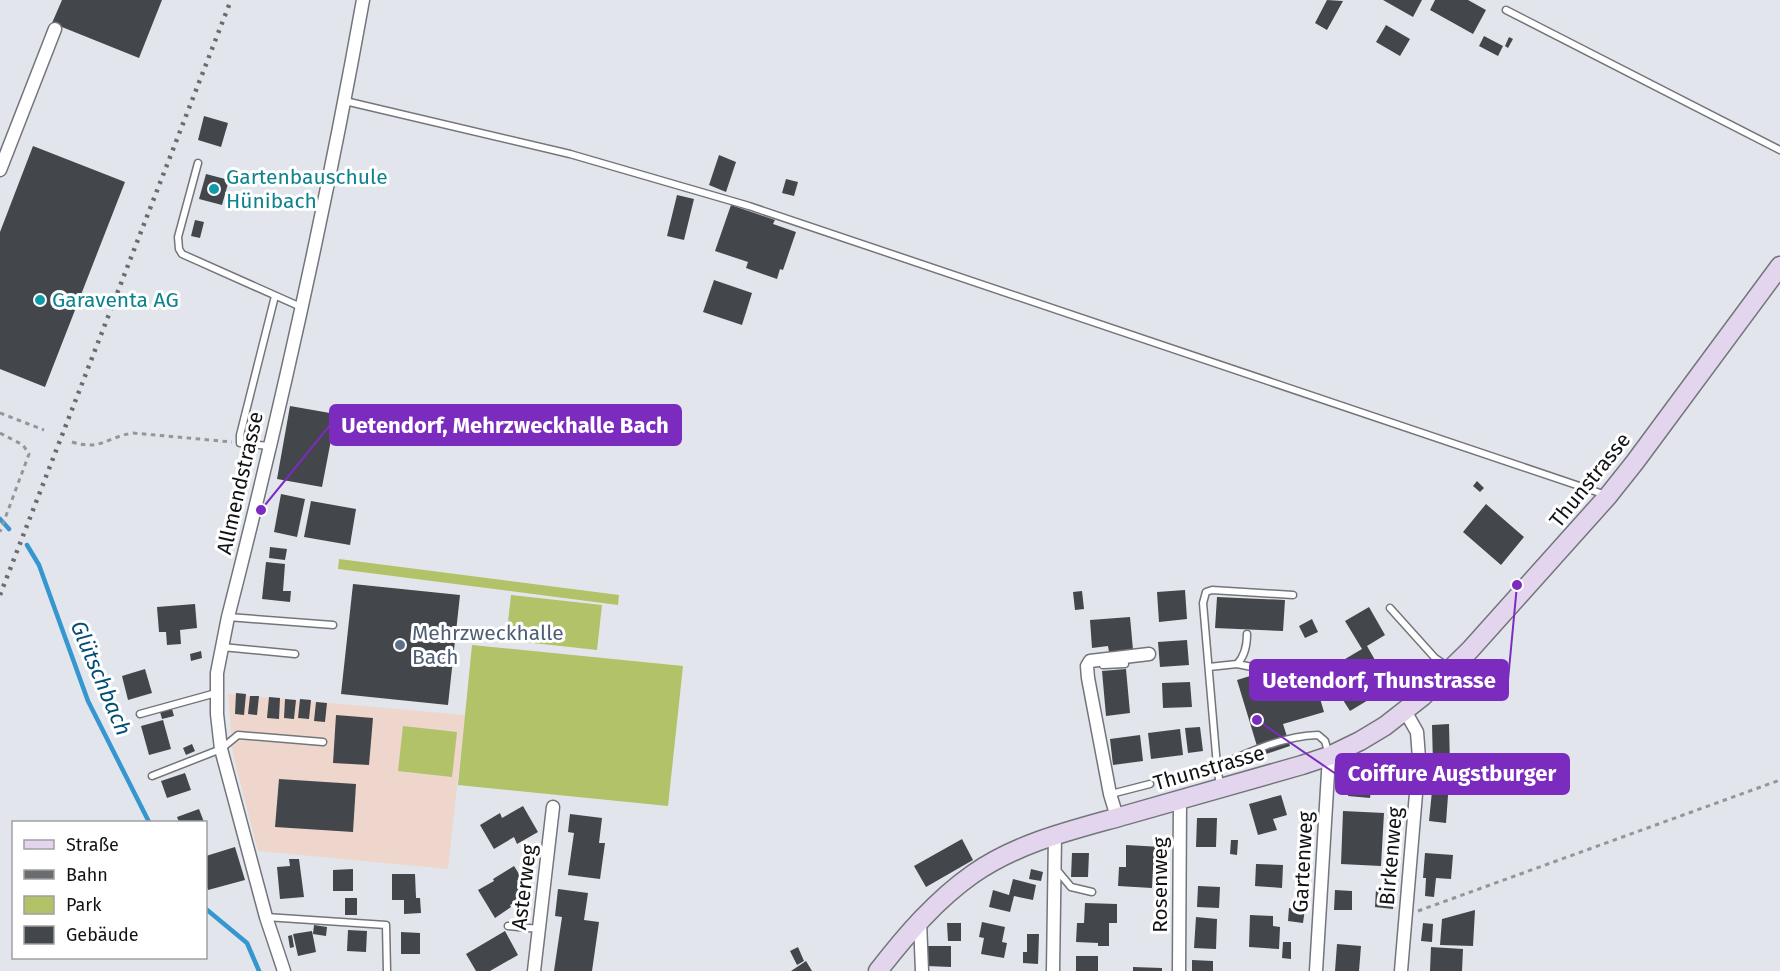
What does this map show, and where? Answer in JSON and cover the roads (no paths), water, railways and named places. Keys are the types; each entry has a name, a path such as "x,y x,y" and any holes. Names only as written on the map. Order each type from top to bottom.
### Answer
{"main road":[{"name":"Thunstrasse","path":"878,971 920,921 951,891 984,867 1018,849 1055,835 1329,756 1376,731 1406,711 1451,669 1519,597 1608,496 1780,266"}],"street":[{"name":"Allmendstrasse","path":"284,971 266,917 221,749 216,693 217,673 228,617 301,307 345,101 363,0"},
{"path":"0,170 55,29"},
{"path":"1117,818 1110,794 1087,666 1090,661 1149,654"},
{"name":"Birkenweg","path":"1401,971 1419,758 1417,732 1406,711"},
{"name":"Gartenweg","path":"1316,971 1329,756"},
{"name":"Rosenweg","path":"1179,971 1180,800"},
{"name":"Asterweg","path":"534,971 553,807"},
{"path":"1053,971 1055,835"},
{"path":"920,921 922,971"}],"lane":[{"path":"1506,10 1780,150"},
{"path":"345,101 570,154 830,231 1608,496"},
{"path":"198,163 178,237 182,254 301,307"},
{"path":"269,446 240,443 240,435 275,297"},
{"path":"1220,788 1203,603 1206,592 1212,590 1293,595"},
{"path":"1390,608 1435,658 1451,669"},
{"path":"228,617 333,625"},
{"path":"1237,664 1242,660 1247,644 1247,634"},
{"path":"222,647 295,654"},
{"path":"1087,666 1125,664"},
{"path":"1209,667 1237,664 1252,667 1275,665"},
{"path":"140,714 216,693"},
{"path":"152,776 221,749 238,735 322,742"},
{"path":"1217,767 1258,749 1301,735 1318,735 1325,741 1329,756"},
{"path":"1110,794 1150,784"},
{"path":"1056,869 1071,887 1092,892"},
{"path":"266,917 386,925 387,971"},
{"path":"508,926 539,929"}],"waterway":[{"name":"Glütschbach","path":"0,519 9,529"},
{"name":"Glütschbach","path":"27,545 39,565 88,701 148,821"},
{"name":"Glütschbach","path":"207,910 247,943 259,971"}],"railway":[{"path":"0,595 231,0"}],"place":[{"name":"Gartenbauschule Hünibach","path":"214,189"},
{"name":"Garaventa AG","path":"40,300"},
{"name":"Uetendorf, Mehrzweckhalle Bach","path":"261,510"},
{"name":"Uetendorf, Thunstrasse","path":"1517,585"},
{"name":"Mehrzweckhalle Bach","path":"400,645"},
{"name":"Coiffure Augstburger","path":"1257,720"}]}
